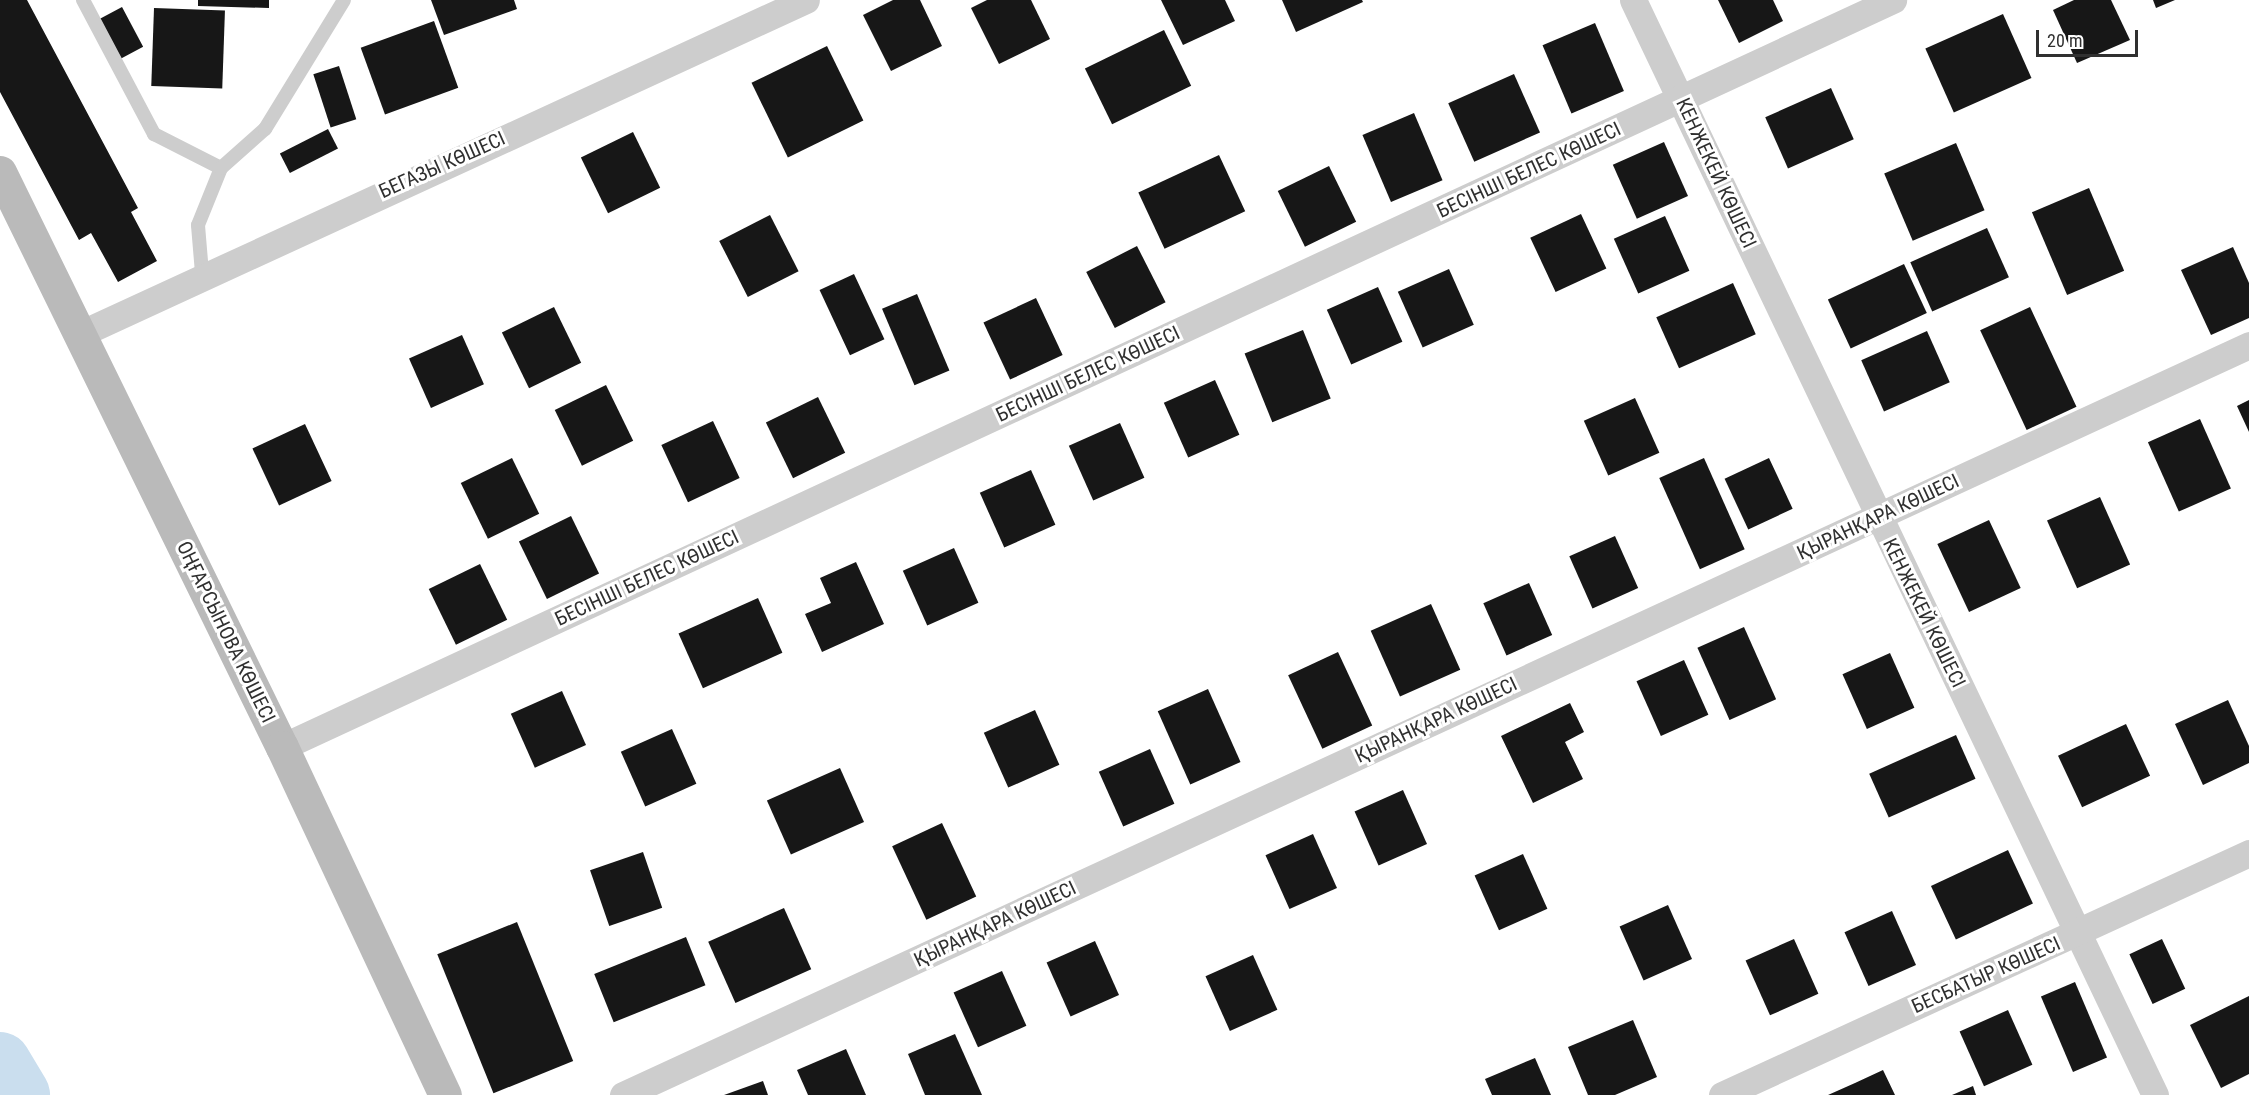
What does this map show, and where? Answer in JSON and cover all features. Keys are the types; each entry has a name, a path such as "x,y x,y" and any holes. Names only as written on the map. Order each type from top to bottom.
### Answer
{"main road":[{"name":"ОҢҒАРСЫНОВА КӨШЕСІ","path":"0,172 282,747 445,1095"}],"street":[{"name":"БЕГАЗЫ КӨШЕСІ","path":"80,334 202,273 806,0"},
{"name":"КЕНЖЕКЕЙ КӨШЕСІ","path":"1633,0 2155,1095"},
{"name":"БЕСІНШІ БЕЛЕС КӨШЕСІ","path":"282,747 1682,100 1893,0"},
{"name":"ҚЫРАНҚАРА КӨШЕСІ","path":"623,1095 2249,345"},
{"name":"БЕСБАТЫР КӨШЕСІ","path":"1722,1095 2249,853"}],"lane":[{"path":"83,0 154,134 221,168"},
{"path":"202,273 198,225 221,168 265,129 344,0"}],"building":[{"path":"0,0 27,0 138,208 131,212 157,261 118,282 91,233 79,240 0,92"},
{"path":"198,0 269,0 269,8 198,6"},
{"path":"431,0 514,0 517,9 444,35"},
{"path":"893,0 920,0 942,46 891,71 863,15"},
{"path":"987,0 1031,0 1050,39 999,64 971,8"},
{"path":"1161,0 1225,0 1235,21 1183,45"},
{"path":"1282,0 1362,0 1363,2 1296,32"},
{"path":"1718,0 1773,0 1783,21 1739,43"},
{"path":"2074,0 2111,0 2130,40 2077,63 2053,10"},
{"path":"2153,0 2175,0 2156,8"},
{"path":"122,7 143,47 120,59 99,19"},
{"path":"154,8 225,10 222,88 151,86"},
{"path":"2003,14 2031,78 1954,113 1925,49"},
{"path":"434,21 458,88 385,114 361,48"},
{"path":"1595,23 1624,91 1571,113 1543,45"},
{"path":"1164,30 1191,86 1112,124 1085,69"},
{"path":"827,46 863,121 788,157 752,83"},
{"path":"339,66 356,119 331,128 313,74"},
{"path":"1514,74 1540,132 1474,162 1448,103"},
{"path":"1831,88 1854,139 1788,168 1765,117"},
{"path":"1414,113 1443,180 1391,202 1362,135"},
{"path":"328,129 338,149 290,173 280,154"},
{"path":"633,132 660,188 608,213 581,157"},
{"path":"1664,142 1688,196 1637,219 1613,165"},
{"path":"1956,143 1985,210 1913,241 1884,173"},
{"path":"1219,155 1245,211 1165,249 1138,193"},
{"path":"1329,166 1356,222 1305,247 1278,191"},
{"path":"2089,188 2124,271 2067,295 2032,212"},
{"path":"1581,214 1606,268 1556,292 1530,238"},
{"path":"770,215 799,271 748,297 719,241"},
{"path":"1665,216 1689,271 1638,294 1614,239"},
{"path":"1987,228 2009,277 1932,311 1910,262"},
{"path":"1137,246 1166,302 1115,328 1086,272"},
{"path":"2233,247 2249,283 2249,318 2211,335 2181,270"},
{"path":"1904,264 1927,313 1851,348 1828,299"},
{"path":"1449,269 1474,325 1423,348 1398,292"},
{"path":"854,274 884,339 850,355 820,290"},
{"path":"1733,283 1756,334 1679,368 1656,317"},
{"path":"1378,287 1402,342 1351,365 1327,310"},
{"path":"917,294 949,370 914,385 882,309"},
{"path":"1036,298 1063,355 1010,380 983,323"},
{"path":"554,307 581,363 529,388 502,332"},
{"path":"2030,307 2076,407 2027,430 1980,330"},
{"path":"1303,330 1331,399 1272,422 1245,354"},
{"path":"1927,331 1950,382 1884,411 1861,360"},
{"path":"462,335 484,384 431,408 409,359"},
{"path":"1215,380 1239,435 1188,458 1164,403"},
{"path":"606,385 633,441 582,466 555,410"},
{"path":"818,397 845,453 793,478 766,422"},
{"path":"1635,398 1659,453 1608,476 1584,421"},
{"path":"2249,400 2249,432 2237,406"},
{"path":"2200,419 2231,488 2179,512 2148,442"},
{"path":"713,421 740,478 688,502 661,445"},
{"path":"1120,423 1144,478 1093,501 1069,446"},
{"path":"305,424 332,481 279,506 252,449"},
{"path":"512,458 539,514 488,539 461,483"},
{"path":"1704,458 1745,549 1700,569 1659,478"},
{"path":"1769,458 1793,509 1748,529 1725,479"},
{"path":"1031,470 1055,525 1004,548 980,493"},
{"path":"2100,497 2130,565 2077,588 2047,521"},
{"path":"571,516 599,574 547,599 519,541"},
{"path":"1989,520 2021,588 1969,612 1937,544"},
{"path":"1615,536 1638,588 1593,608 1569,556"},
{"path":"954,548 978,603 927,626 903,571"},
{"path":"856,562 884,624 822,652 805,614 831,603 820,578"},
{"path":"480,564 507,620 456,645 429,589"},
{"path":"1529,583 1552,635 1507,655 1483,603"},
{"path":"758,598 782,653 703,688 679,633"},
{"path":"1431,604 1460,670 1400,697 1371,631"},
{"path":"1744,627 1776,699 1730,720 1697,648"},
{"path":"1338,652 1372,725 1322,749 1288,675"},
{"path":"1890,653 1914,708 1867,729 1842,674"},
{"path":"1684,660 1708,715 1661,736 1636,681"},
{"path":"1208,689 1241,762 1190,784 1158,711"},
{"path":"562,691 586,745 535,768 511,714"},
{"path":"2228,700 2249,746 2249,763 2203,785 2175,724"},
{"path":"1570,703 1584,732 1565,742 1583,779 1533,803 1501,736"},
{"path":"1035,710 1059,765 1008,788 984,733"},
{"path":"2126,724 2150,776 2082,807 2058,756"},
{"path":"672,729 696,784 645,807 621,752"},
{"path":"1956,735 1976,779 1889,817 1869,774"},
{"path":"1150,749 1174,804 1123,827 1099,772"},
{"path":"840,768 864,822 791,854 767,801"},
{"path":"1403,790 1427,844 1379,865 1355,812"},
{"path":"942,823 976,896 926,920 892,846"},
{"path":"1313,834 1337,888 1289,909 1265,855"},
{"path":"2008,850 2033,903 1956,939 1931,886"},
{"path":"643,852 662,908 609,926 590,870"},
{"path":"1523,854 1547,909 1499,930 1475,876"},
{"path":"1668,905 1692,959 1644,980 1620,927"},
{"path":"784,908 811,969 735,1003 708,942"},
{"path":"1892,911 1916,965 1868,986 1844,932"},
{"path":"517,922 573,1061 493,1093 437,954"},
{"path":"686,937 705,985 614,1022 594,974"},
{"path":"1794,939 1818,994 1770,1015 1746,961"},
{"path":"2162,939 2185,989 2153,1004 2129,954"},
{"path":"1095,941 1119,995 1071,1016 1047,963"},
{"path":"1253,955 1277,1010 1230,1031 1205,976"},
{"path":"1002,971 1026,1026 978,1047 954,993"},
{"path":"2075,982 2107,1057 2073,1072 2041,996"},
{"path":"2249,996 2249,1074 2221,1088 2190,1025"},
{"path":"2008,1010 2032,1065 1984,1086 1960,1032"},
{"path":"1633,1020 1657,1077 1615,1095 1588,1095 1568,1047"},
{"path":"955,1034 982,1095 925,1095 908,1054"},
{"path":"846,1049 866,1095 808,1095 797,1070"},
{"path":"1535,1058 1551,1095 1492,1095 1485,1079"},
{"path":"1883,1070 1895,1095 1828,1095 1855,1083"},
{"path":"763,1081 768,1095 724,1095"},
{"path":"1973,1086 1976,1095 1952,1095"}],"waterway":[{"path":"0,1063 19,1095"}]}
